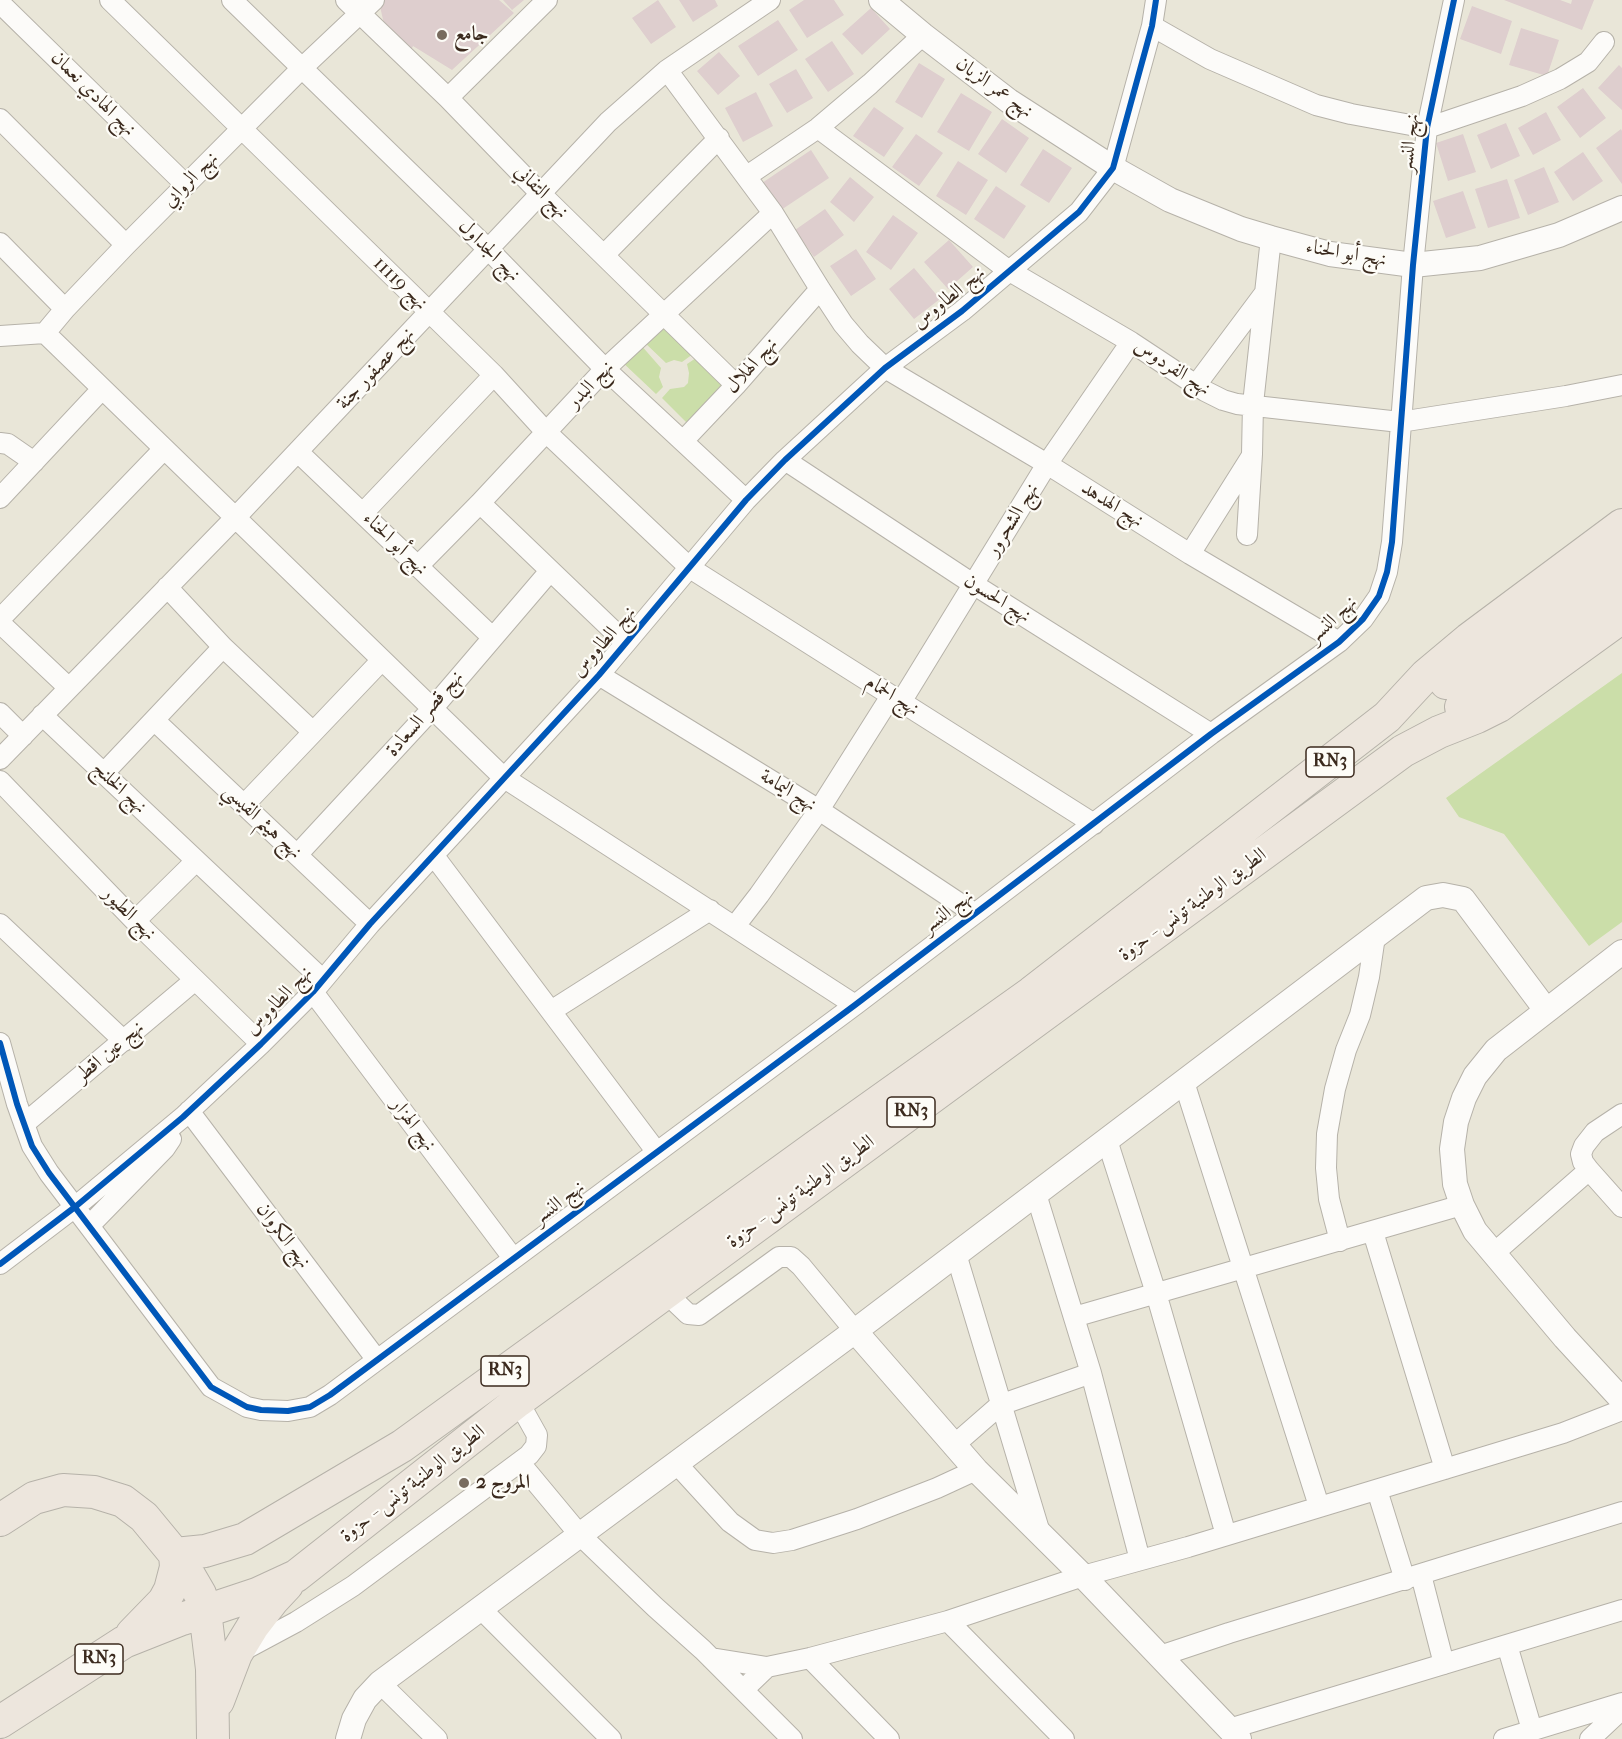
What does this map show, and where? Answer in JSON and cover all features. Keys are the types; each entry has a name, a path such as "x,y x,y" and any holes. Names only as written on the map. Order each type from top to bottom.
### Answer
{"highway":[{"name":"الطريق الوطنية تونس - حزوة","path":"175,1554 204,1551 244,1539 402,1446 1031,993 1387,717 1426,675 1454,650 1622,525"},
{"path":"1387,717 1446,683 1622,555"},
{"path":"1402,751 1622,587"},
{"name":"الطريق الوطنية تونس - حزوة","path":"205,1611 257,1594 296,1576 518,1401 1402,751 1499,706 1622,616"},
{"path":"0,1519 34,1497 63,1491 94,1492 123,1501 144,1517 192,1578 205,1611 212,1669 212,1733"},
{"name":"RN3","path":"124,1642 164,1601 170,1590 176,1567 175,1554"},
{"path":"212,1733 220,1695 236,1654 253,1626 273,1600 296,1576"},
{"name":"RN3","path":"0,1722 124,1642 205,1611"}],"street":[{"name":"نهج 11119","path":"110,0 494,375 546,432 690,568"},
{"name":"نهج الجداول","path":"232,0 489,250 605,369 746,501"},
{"name":"نهج التفاني","path":"346,0 368,7 448,98 541,194 736,385"},
{"path":"448,98 548,0"},
{"name":"نهج عصفور جنة","path":"0,759 298,452 608,122 667,70 770,0"},
{"name":"نهج عمر الزيان","path":"881,0 1009,101 1113,168"},
{"name":"نهج الطاووس","path":"0,1264 75,1207 186,1114 261,1044 318,986 370,924 599,675 746,501 785,460 885,368 962,311 1079,212 1113,168 1152,26 1156,0"},
{"name":"نهج النسر","path":"0,1043 32,1146 89,1226 211,1387 247,1407 288,1411 310,1407 377,1360 855,1005 1211,734 1339,642 1364,619 1379,596 1387,572 1392,542 1413,265 1427,128 1454,0"},
{"name":"نهج الهادي نعمان","path":"0,3 186,185"},
{"name":"نهج الروابي","path":"45,333 126,245 302,68 368,7"},
{"path":"1152,26 1210,59 1316,105 1427,128 1522,96 1560,80 1588,62 1604,42"},
{"path":"747,176 818,128 923,35"},
{"name":"نهج الهدهد","path":"667,70 747,176 820,289 860,344 885,368 1339,642"},
{"path":"0,119 126,245"},
{"name":"نهج الفردوس","path":"818,128 1008,270 1131,342 1223,400 1237,404 1400,422 1622,385"},
{"path":"604,255 719,138"},
{"name":"نهج أبو الحناء","path":"1113,168 1170,200 1241,229 1330,254 1413,265 1480,258 1559,235 1622,208"},
{"name":"نهج البدر","path":"418,566 605,369 773,213"},
{"path":"1247,535 1253,404 1271,238"},
{"path":"0,243 65,309"},
{"name":"نهج الهلال","path":"683,441 736,385 820,289"},
{"path":"1196,385 1265,293"},
{"path":"0,336 45,333 503,777 855,1005"},
{"name":"نهج الشحرور","path":"735,926 896,699 973,584 1047,464 1131,342"},
{"path":"363,513 494,375"},
{"path":"0,498 102,389"},
{"path":"0,443 8,444 34,462"},
{"path":"69,688 0,621 164,449"},
{"name":"نهج أبو الحناء","path":"298,452 492,637"},
{"path":"1190,554 1252,454"},
{"name":"نهج الحسون","path":"785,460 973,584 1211,734"},
{"path":"480,503 626,643"},
{"name":"نهج الحمام","path":"690,568 1094,824"},
{"name":"نهج قصر السعادة","path":"297,855 432,709 550,571"},
{"path":"167,587 224,647 314,732"},
{"path":"104,774 224,647"},
{"path":"244,805 381,661"},
{"name":"نهج اليمامة","path":"599,675 819,810 974,913"},
{"path":"0,713 23,736"},
{"name":"نهج الخلنج","path":"42,715 196,861 318,986"},
{"name":"نهج هيثم القيسي","path":"154,720 370,924"},
{"name":"نهج الطيور","path":"0,781 135,921 261,1044"},
{"path":"434,856 656,1151"},
{"path":"135,921 196,861"},
{"path":"348,1739 354,1719 365,1699 380,1683 855,1331 1426,898 1443,894 1463,899 1546,1010"},
{"path":"551,1011 710,910"},
{"path":"0,924 124,1041"},
{"path":"1340,1241 1329,1199 1326,1167 1327,1134 1343,1059 1360,1015 1369,976 1374,936"},
{"path":"1622,952 1496,1050 1475,1076 1464,1098 1456,1122 1452,1149 1455,1184 1475,1231 1565,1338 1622,1400"},
{"name":"نهج عين اقطر","path":"24,1124 195,980"},
{"name":"نهج الهزار","path":"318,986 513,1258"},
{"path":"1184,1082 1319,1506"},
{"path":"89,1226 165,1148 186,1114"},
{"name":"نهج الكروان","path":"186,1114 377,1360"},
{"path":"1622,1114 1595,1132 1581,1154 1589,1170 1622,1207"},
{"path":"1107,1140 1156,1293 1226,1535"},
{"path":"1493,1254 1589,1170"},
{"path":"1036,1194 1091,1373 1140,1560"},
{"path":"1074,1317 1462,1205"},
{"path":"1373,1232 1445,1469"},
{"path":"956,1254 1040,1533"},
{"path":"665,1292 688,1314 699,1315 773,1261 785,1256 791,1257 953,1446 1083,1576 1234,1734 1444,1664 1622,1610"},
{"path":"953,1446 1000,1405 1091,1373"},
{"path":"236,1654 296,1623 344,1592 529,1455 536,1446 537,1435 518,1401"},
{"path":"711,1658 767,1667 810,1658 948,1620 1083,1576 1377,1490 1563,1433 1622,1410"},
{"path":"520,1463 579,1534 711,1658 792,1739"},
{"path":"676,1463 730,1522 755,1540 773,1543 792,1540 857,1519 976,1470"},
{"path":"1377,1490 1413,1578 1444,1664"},
{"path":"1160,1656 1622,1512"},
{"path":"481,1609 611,1739"},
{"path":"948,1620 1064,1739"},
{"path":"1507,1645 1532,1730"},
{"path":"810,1658 889,1739"},
{"path":"743,1690 767,1667"},
{"path":"380,1683 437,1739"},
{"path":"1504,1739 1622,1703"},
{"path":"1590,1739 1622,1709"}],"green space":[{"path":"665,323 693,354 682,362 674,360 666,363 643,341"},
{"path":"640,344 661,368 659,377 663,387 656,394 620,360"},
{"path":"696,358 727,386 688,424 662,398 670,389 684,387 688,383 687,364"},
{"path":"1622,673 1622,922 1589,946 1504,834 1459,817 1446,798"}],"building":[{"name":"جامع","path":"382,0 499,0 514,13 452,70 413,46 410,52 384,24 379,2"},
{"path":"503,0 524,0 512,10"},
{"path":"658,0 676,27 651,44 632,18"},
{"path":"679,0 715,0 718,6 693,22"},
{"path":"804,0 834,0 844,15 807,38 789,10"},
{"path":"1504,0 1560,0 1571,4 1572,0 1594,0 1582,30"},
{"path":"1472,6 1512,21 1501,54 1460,39"},
{"path":"871,8 890,29 862,55 842,34"},
{"path":"778,20 798,50 758,76 738,46"},
{"path":"1521,28 1559,40 1547,76 1509,65"},
{"path":"832,41 854,74 828,92 805,59"},
{"path":"719,52 740,76 718,95 697,71"},
{"path":"919,63 945,79 922,118 895,102"},
{"path":"1619,65 1622,68 1622,110 1598,88"},
{"path":"796,69 813,98 787,113 769,84"},
{"path":"1583,88 1606,118 1580,138 1557,107"},
{"path":"756,92 773,126 743,142 725,108"},
{"path":"961,93 992,112 969,151 937,132"},
{"path":"874,107 904,128 884,157 853,136"},
{"path":"1546,112 1561,140 1533,155 1518,128"},
{"path":"1002,119 1029,138 1006,173 978,154"},
{"path":"1506,123 1520,156 1491,169 1477,135"},
{"path":"1621,129 1622,131 1622,184 1596,148"},
{"path":"916,134 943,153 919,186 892,167"},
{"path":"1463,134 1476,172 1448,181 1436,143"},
{"path":"1043,149 1072,168 1049,203 1020,185"},
{"path":"811,150 829,178 781,210 762,183"},
{"path":"1583,152 1603,181 1573,201 1554,172"},
{"path":"958,161 988,180 966,215 936,196"},
{"path":"1544,167 1559,202 1528,215 1514,180"},
{"path":"850,177 874,197 854,222 830,202"},
{"path":"1507,179 1520,218 1488,228 1475,189"},
{"path":"996,186 1026,206 1004,239 974,219"},
{"path":"1463,191 1476,228 1446,238 1433,201"},
{"path":"825,209 844,235 814,257 795,230"},
{"path":"893,215 918,233 891,270 866,252"},
{"path":"949,240 973,267 948,289 924,262"},
{"path":"856,249 876,279 851,296 830,266"},
{"path":"914,268 940,299 914,319 889,289"}],"cycle path":[{"path":"0,1264 75,1207 183,1117 313,992 370,924 599,675 746,500 785,460 885,368 962,311 1079,212 1113,168 1152,26 1156,0"},
{"path":"0,1043 17,1104 32,1146 49,1173 211,1387 247,1407 261,1410 288,1411 310,1407 330,1395 855,1005 1211,734 1339,642 1363,619 1379,596 1387,572 1392,542 1413,265 1427,128 1454,0"}],"place":[{"name":"جامع","path":"442,35"},
{"name":"المروج 2","path":"464,1483"}]}
